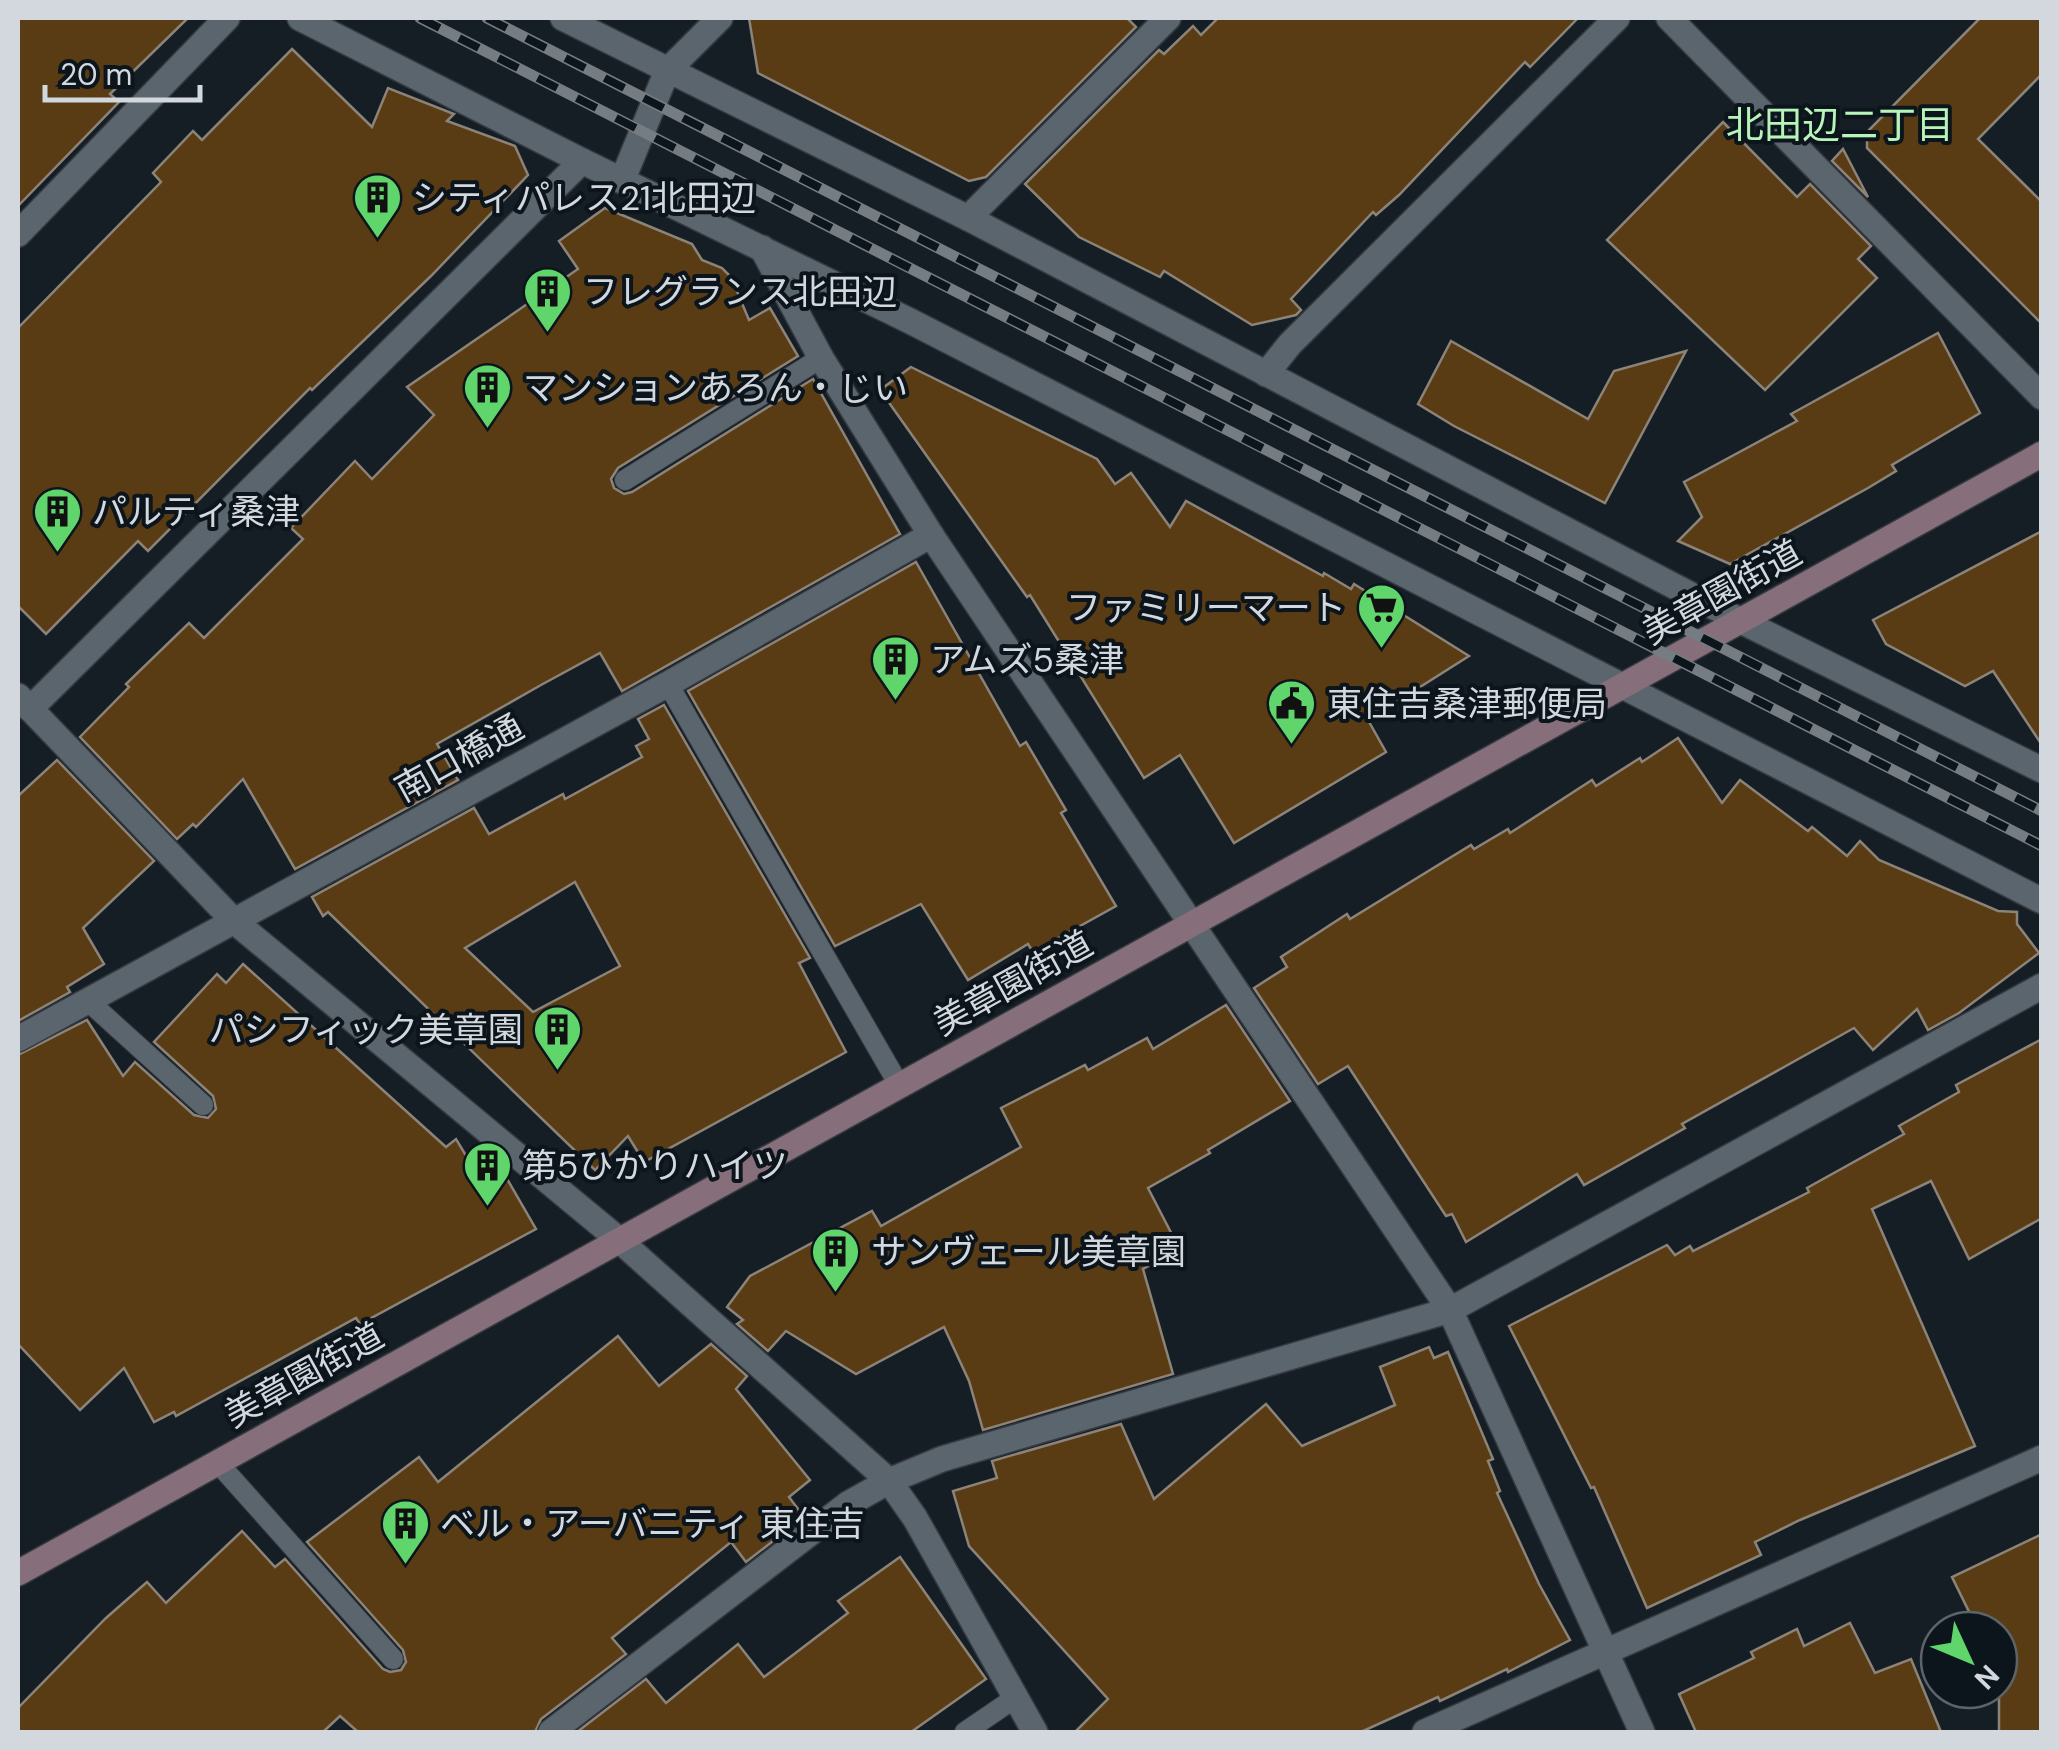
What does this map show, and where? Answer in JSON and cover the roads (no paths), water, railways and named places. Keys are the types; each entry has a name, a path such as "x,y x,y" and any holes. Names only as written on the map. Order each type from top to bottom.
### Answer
{"street":[{"path":"18,234 227,18"},
{"path":"300,18 762,248 2042,901"},
{"path":"563,18 968,218 1741,621 2042,770"},
{"path":"622,181 667,71 720,18"},
{"path":"968,218 1168,18"},
{"path":"1266,374 1290,344 1616,18"},
{"path":"1669,18 2042,397"},
{"path":"582,161 22,709 234,921 618,1240 889,1481 914,1518 1035,1732"},
{"path":"762,248 821,358 931,535 1450,1310 1642,1732"},
{"name":"美章園街道","path":"18,1573 2042,454"},
{"name":"南口橋通","path":"18,1039 668,684 931,535"},
{"path":"551,1732 848,1504 889,1481 942,1459 1450,1310 2042,986"},
{"path":"1425,1732 2042,1458"}],"lane":[{"path":"626,480 821,358"},
{"path":"668,684 899,1085"},
{"path":"87,1000 204,1105"},
{"path":"218,1462 394,1659"},
{"path":"965,1732 1016,1698"}],"railway":[{"path":"420,18 2042,846"},
{"path":"487,18 2042,811"}],"place":[{"name":"シティパレス21北田辺","path":"377,240"},
{"name":"フレグランス北田辺","path":"548,334"},
{"name":"マンションあろん・じい","path":"488,430"},
{"name":"パルティ桑津","path":"57,554"},
{"name":"ファミリーマート","path":"1381,650"},
{"name":"アムズ5桑津","path":"895,702"},
{"name":"東住吉桑津郵便局","path":"1292,746"},
{"name":"パシフィック美章園","path":"558,1072"},
{"name":"第5ひかりハイツ","path":"487,1208"},
{"name":"サンヴェール美章園","path":"836,1294"},
{"name":"ベル・アーバニティ 東住吉","path":"405,1566"}],"district":[{"name":"北田辺二丁目","path":"1840,125"}]}
